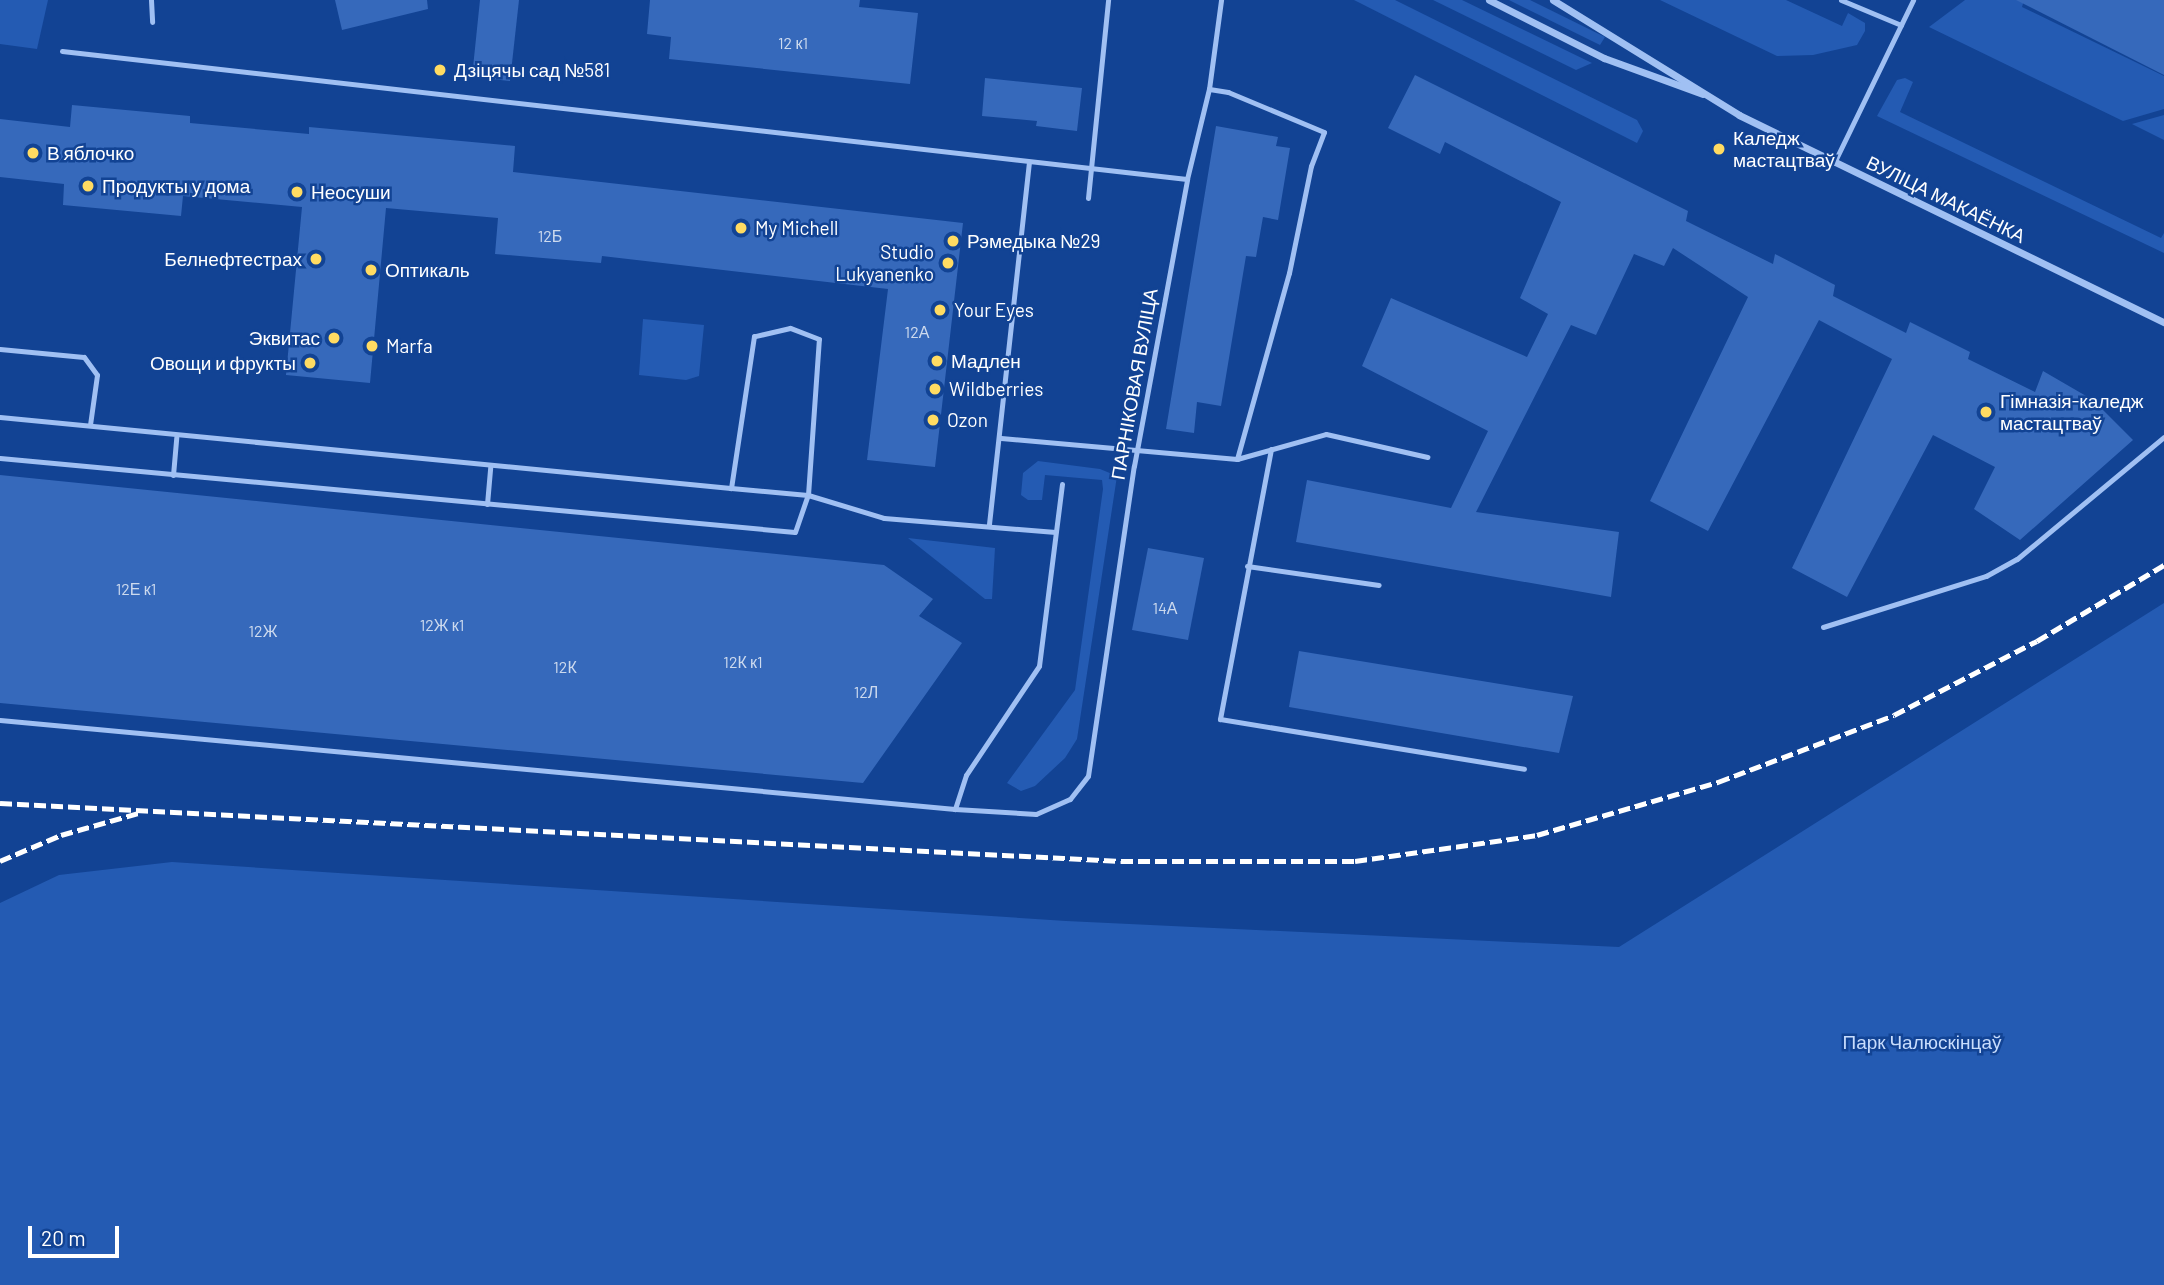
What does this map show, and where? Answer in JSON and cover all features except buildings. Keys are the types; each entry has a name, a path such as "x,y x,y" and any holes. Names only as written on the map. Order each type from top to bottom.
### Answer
{"street":[{"name":"ВУЛІЦА МАКАЁНКА","path":"1489,0 1604,58 1717,99"},
{"name":"ВУЛІЦА МАКАЁНКА","path":"1553,0 1717,99 1834,163 2164,322"}],"lane":[{"path":"152,0 152,22"},
{"path":"1088,198 1108,0"},
{"name":"ПАРНІКОВАЯ ВУЛІЦА","path":"955,809 1036,814 1070,799 1088,776 1138,447 1187,179 1209,89 1221,0"},
{"path":"1841,0 1900,25"},
{"path":"1834,163 1913,0"},
{"path":"62,51 647,115 1029,163 1187,179"},
{"path":"1209,89 1240,97 1324,132 1311,166 1289,273 1237,459"},
{"path":"989,524 1001,438 1029,163"},
{"path":"0,458 795,532 808,495 819,340 790,328 754,336 731,488"},
{"path":"0,349 84,357 97,375 90,425"},
{"path":"0,417 90,425 176,437 808,495 884,518 989,524 1055,532"},
{"path":"1001,438 1138,447 1237,459 1326,434 1427,457"},
{"path":"173,475 176,437"},
{"path":"1823,627 1986,576 2017,559 2164,437"},
{"path":"1271,449 1220,719 1524,769"},
{"path":"487,504 489,466"},
{"path":"0,720 955,809 967,775 1039,666 1062,484"},
{"path":"1247,566 1379,585"}],"green space":[{"path":"0,0 48,0 37,49 0,44"},
{"path":"1354,0 1395,0 1637,120 1643,131 1637,143"},
{"path":"1433,0 1462,0 1592,63 1576,70"},
{"path":"1509,0 1530,0 1605,37 1600,45"},
{"path":"1660,0 1786,0 1842,26 1848,13 1865,23 1865,31 1857,45 1813,55 1777,56"},
{"path":"1965,0 2024,0 2022,7 2164,76 2164,109 2123,121 1929,27"},
{"path":"1905,78 1913,82 1900,112 2161,238 2164,233 2164,253 1877,116 1897,80"},
{"path":"2164,115 2164,140 2132,124"},
{"path":"643,319 704,325 699,376 686,380 639,375"},
{"path":"1038,461 1100,469 1117,476 1077,739 1065,758 1035,786 1021,791 1007,783 1075,690 1103,489 1102,480 1045,475 1042,500 1028,500 1021,495 1023,473"},
{"path":"908,538 995,548 992,599 985,599"},
{"name":"Парк Чалюскінцаў","path":"2164,603 2164,1285 0,1285 0,903 59,875 172,862 1066,921 1619,947"}],"railway":[{"path":"0,803 1121,861 1355,861 1537,835 1718,782 1894,715 2037,641 2164,565"},
{"path":"0,861 61,835 139,813"}],"place":[{"name":"Дзіцячы сад №581","path":"440,70"},
{"name":"Каледж мастацтваў","path":"1719,149"},
{"name":"В яблочко","path":"33,153"},
{"name":"Продукты у дома","path":"88,186"},
{"name":"Неосуши","path":"297,192"},
{"name":"My Michell","path":"741,228"},
{"name":"Рэмедыка №29","path":"953,241"},
{"name":"Белнефтестрах","path":"316,259"},
{"name":"Studio Lukyanenko","path":"948,263"},
{"name":"Оптикаль","path":"371,270"},
{"name":"Your Eyes","path":"940,310"},
{"name":"Эквитас","path":"334,338"},
{"name":"Marfa","path":"372,346"},
{"name":"Мадлен","path":"937,361"},
{"name":"Овощи и фрукты","path":"310,363"},
{"name":"Wildberries","path":"935,389"},
{"name":"Гімназія-каледж мастацтваў","path":"1986,412"},
{"name":"Ozon","path":"933,420"}]}
